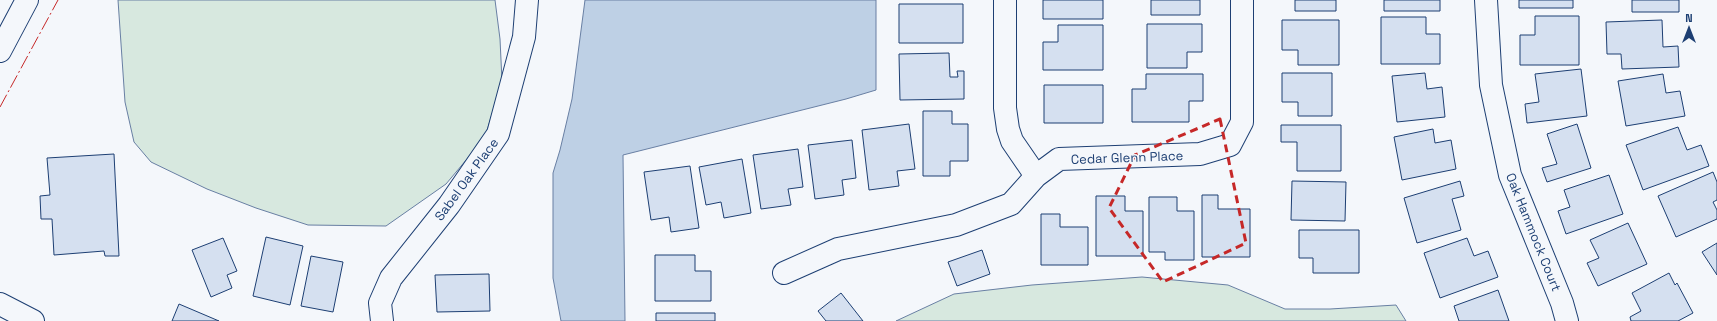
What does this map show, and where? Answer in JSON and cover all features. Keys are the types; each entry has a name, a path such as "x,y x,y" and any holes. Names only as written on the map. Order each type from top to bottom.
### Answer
{"street":[{"path":"0,51 27,0"},
{"name":"Sabel Oak Place","path":"382,321 380,303 391,278 448,205 498,134 524,37 527,0"},
{"path":"1005,0 1005,108 1008,129 1012,142 1036,176"},
{"name":"Cedar Glenn Place","path":"784,273 838,249 956,225 1011,204 1036,176 1059,158 1200,154 1230,145 1242,122 1242,0"},
{"name":"Oak Hammock Court","path":"1486,0 1491,85 1510,175 1562,303 1567,321"},
{"path":"0,304 33,321"}],"highlighted area":[{"path":"1220,119 1246,243 1163,282 1109,208 1135,155"}],"shaded area":[{"path":"118,0 495,0 500,39 502,81 486,134 446,184 386,226 308,225 256,208 207,189 151,162 134,142 125,102"},
{"path":"1142,277 1228,285 1285,309 1330,309 1396,305 1406,321 896,321 954,294 1032,285"}],"water":[{"path":"585,0 876,0 876,90 846,99 623,155 625,321 561,321 553,278 553,173 572,99"}],"building":[{"path":"1043,0 1103,0 1103,19 1043,19"},
{"path":"1151,0 1200,0 1200,15 1151,15"},
{"path":"1295,0 1336,0 1336,11 1295,11"},
{"path":"1384,0 1440,0 1440,11 1384,11"},
{"path":"1519,0 1573,0 1573,8 1519,8"},
{"path":"1632,0 1679,0 1679,12 1632,12"},
{"path":"899,4 963,4 963,43 899,43"},
{"path":"1535,16 1579,16 1579,65 1520,65 1520,35 1535,35"},
{"path":"1381,17 1426,17 1426,34 1440,34 1440,64 1381,64"},
{"path":"1282,20 1339,20 1339,65 1298,65 1298,50 1282,50"},
{"path":"1662,20 1663,47 1678,46 1679,67 1622,69 1621,54 1607,54 1606,22"},
{"path":"1147,24 1202,24 1202,52 1187,52 1187,68 1147,68"},
{"path":"1058,25 1103,25 1103,70 1043,70 1043,42 1058,42"},
{"path":"949,53 950,77 958,77 957,71 964,71 964,99 900,100 899,54"},
{"path":"1581,69 1587,116 1527,123 1525,104 1539,102 1535,74"},
{"path":"1282,73 1332,73 1332,116 1298,116 1298,102 1282,102"},
{"path":"1425,73 1427,89 1442,87 1445,117 1397,122 1392,76"},
{"path":"1146,74 1203,74 1203,101 1189,101 1189,122 1132,122 1132,89 1146,89"},
{"path":"1663,74 1666,93 1680,91 1685,116 1626,126 1618,81"},
{"path":"1044,85 1103,85 1103,123 1044,123"},
{"path":"923,111 952,111 952,124 968,124 968,161 950,161 950,176 923,176"},
{"path":"909,124 915,169 897,171 899,186 869,190 862,130"},
{"path":"1577,124 1591,168 1547,182 1542,168 1557,164 1547,134"},
{"path":"1281,125 1341,125 1341,171 1297,171 1297,142 1281,142"},
{"path":"1678,127 1687,150 1701,145 1709,166 1643,190 1626,145"},
{"path":"1433,129 1435,143 1451,140 1456,169 1402,180 1394,137"},
{"path":"852,140 856,178 842,180 844,195 815,199 808,145"},
{"path":"798,149 803,187 788,189 791,205 761,209 753,155"},
{"path":"114,154 119,256 105,256 104,251 54,255 52,219 41,219 40,196 50,195 47,158"},
{"path":"742,159 751,213 724,218 721,202 706,205 699,167"},
{"path":"690,166 699,228 671,232 669,217 651,220 644,172"},
{"path":"1713,172 1717,182 1717,200 1713,202 1717,210 1717,219 1676,237 1658,196"},
{"path":"1609,175 1623,214 1566,234 1558,211 1570,207 1564,190"},
{"path":"1292,181 1346,182 1345,221 1291,220"},
{"path":"1460,181 1464,196 1452,199 1461,230 1417,243 1404,198"},
{"path":"1202,195 1218,195 1218,209 1250,209 1250,257 1202,257"},
{"path":"1096,196 1125,196 1125,211 1143,211 1143,256 1096,256"},
{"path":"1149,197 1177,197 1177,211 1194,211 1194,260 1165,260 1165,252 1149,252"},
{"path":"1041,214 1060,214 1060,227 1088,227 1088,265 1041,265"},
{"path":"1628,223 1647,264 1598,286 1587,263 1599,258 1590,240"},
{"path":"1299,230 1359,230 1359,273 1313,273 1313,258 1299,258"},
{"path":"266,237 303,246 290,305 253,296"},
{"path":"223,238 237,271 227,275 232,288 211,297 192,250"},
{"path":"1467,238 1474,256 1488,251 1498,277 1440,298 1424,253"},
{"path":"1717,243 1717,275 1702,252"},
{"path":"982,250 990,274 957,286 948,262"},
{"path":"655,255 695,255 695,271 711,271 711,301 655,301"},
{"path":"311,256 343,262 333,312 301,306"},
{"path":"1669,273 1675,285 1677,283 1693,313 1678,321 1631,321 1630,317 1641,311 1632,293"},
{"path":"489,274 490,311 437,312 435,275"},
{"path":"1498,290 1509,321 1459,321 1454,306"},
{"path":"841,293 863,321 826,321 818,311"},
{"path":"179,304 219,321 172,321"},
{"path":"656,313 715,313 715,321 656,321"}],"power":[{"path":"0,107 58,0"}]}
